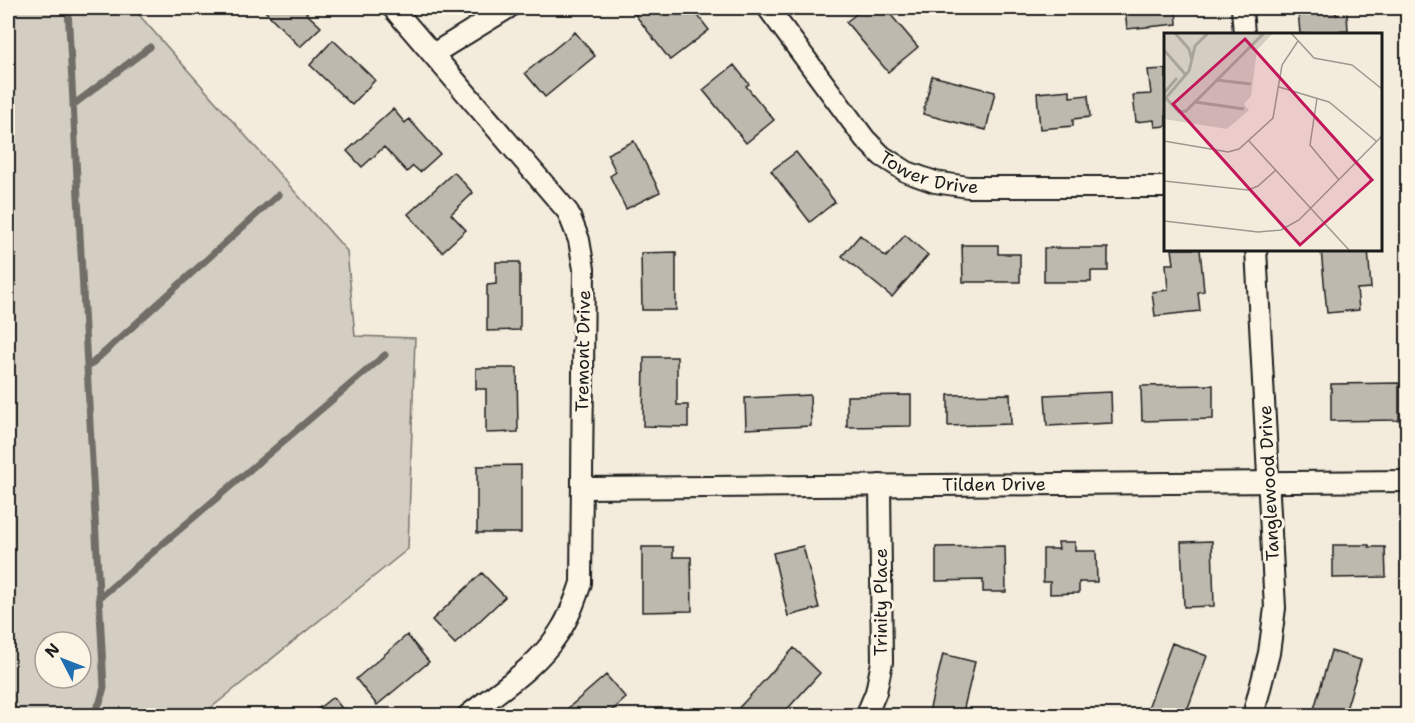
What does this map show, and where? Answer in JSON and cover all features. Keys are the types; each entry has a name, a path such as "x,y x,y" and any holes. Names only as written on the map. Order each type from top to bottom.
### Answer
{"street":[{"name":"Tremont Drive","path":"393,8 568,212 579,240 584,269 581,583 572,609 558,635 539,658 467,716"},
{"path":"433,54 508,8"},
{"name":"Tower Drive","path":"768,8 865,139 882,156 907,172 935,182 968,187 1164,187"},
{"path":"1242,8 1244,33"},
{"name":"Tanglewood Drive","path":"1253,716 1269,653 1275,608 1256,250"},
{"name":"Tilden Drive","path":"582,488 1407,481"},
{"name":"Trinity Place","path":"866,716 876,692 882,662 880,486"}],"shaded area":[{"path":"8,8 133,8 347,251 355,336 415,338 408,549 202,715 8,715"}],"building":[{"path":"262,8 312,8 306,13 321,27 300,47"},
{"path":"630,8 661,8 666,13 673,8 692,8 709,30 670,60"},
{"path":"864,8 885,8 918,47 888,72 846,22"},
{"path":"1125,8 1176,8 1177,24 1127,29"},
{"path":"1298,8 1335,8 1336,15 1347,14 1348,31 1300,33"},
{"path":"575,32 595,56 545,97 525,73"},
{"path":"333,40 375,80 352,105 310,65"},
{"path":"734,65 749,84 746,86 774,120 746,143 703,90"},
{"path":"1164,69 1164,126 1155,127 1154,120 1136,122 1133,95 1151,94 1148,70"},
{"path":"932,76 995,92 986,130 923,114"},
{"path":"1070,90 1070,97 1088,95 1090,117 1073,119 1073,126 1040,129 1037,93"},
{"path":"393,109 405,123 409,119 440,154 420,172 413,166 407,172 384,147 362,167 347,151"},
{"path":"634,141 660,192 626,209 610,176 616,172 607,154"},
{"path":"796,152 835,202 810,222 771,171"},
{"path":"454,172 473,193 451,214 466,230 442,252 408,214"},
{"path":"860,235 886,257 905,235 928,255 892,297 842,256"},
{"path":"962,245 998,245 998,254 1020,254 1020,282 963,282"},
{"path":"1044,248 1108,248 1108,271 1091,271 1091,282 1044,282"},
{"path":"1172,250 1200,250 1204,291 1198,292 1200,311 1155,316 1152,292 1168,290 1166,264 1174,264"},
{"path":"1321,250 1368,250 1371,288 1357,289 1359,310 1327,313"},
{"path":"676,252 676,310 642,310 641,253"},
{"path":"496,262 520,262 520,330 487,331 487,285 496,284"},
{"path":"644,357 677,357 677,405 688,405 688,427 643,426"},
{"path":"476,368 517,368 518,432 486,433 486,389 476,389"},
{"path":"1399,383 1399,420 1331,421 1331,384"},
{"path":"1213,385 1213,419 1142,421 1141,386"},
{"path":"1111,392 1112,423 1047,426 1045,395"},
{"path":"1010,394 1011,424 948,426 948,395"},
{"path":"810,395 811,426 746,429 745,398"},
{"path":"911,395 911,426 847,427 847,396"},
{"path":"521,465 521,533 477,533 477,466"},
{"path":"1212,541 1214,606 1184,607 1181,542"},
{"path":"1058,542 1075,542 1075,551 1096,551 1097,582 1079,582 1079,593 1050,594 1050,582 1043,582 1043,549 1059,549"},
{"path":"1333,545 1385,547 1386,577 1333,578"},
{"path":"803,546 819,608 788,616 773,553"},
{"path":"1005,546 1006,592 983,592 983,580 936,581 936,547"},
{"path":"642,547 673,547 673,557 691,557 692,611 642,612"},
{"path":"482,573 505,597 455,644 432,620"},
{"path":"407,635 429,662 377,705 356,679"},
{"path":"1172,643 1207,656 1185,716 1169,716 1148,708"},
{"path":"794,648 820,673 781,716 741,716 736,711"},
{"path":"1331,651 1361,660 1344,716 1312,716"},
{"path":"943,654 975,662 962,716 928,716"},
{"path":"606,675 626,698 606,716 559,716"},
{"path":"333,697 348,716 309,716"}],"waterway":[{"path":"68,8 104,687 100,702 92,716"},
{"path":"73,105 150,47"},
{"path":"87,368 278,195"},
{"path":"99,598 385,355"}]}
